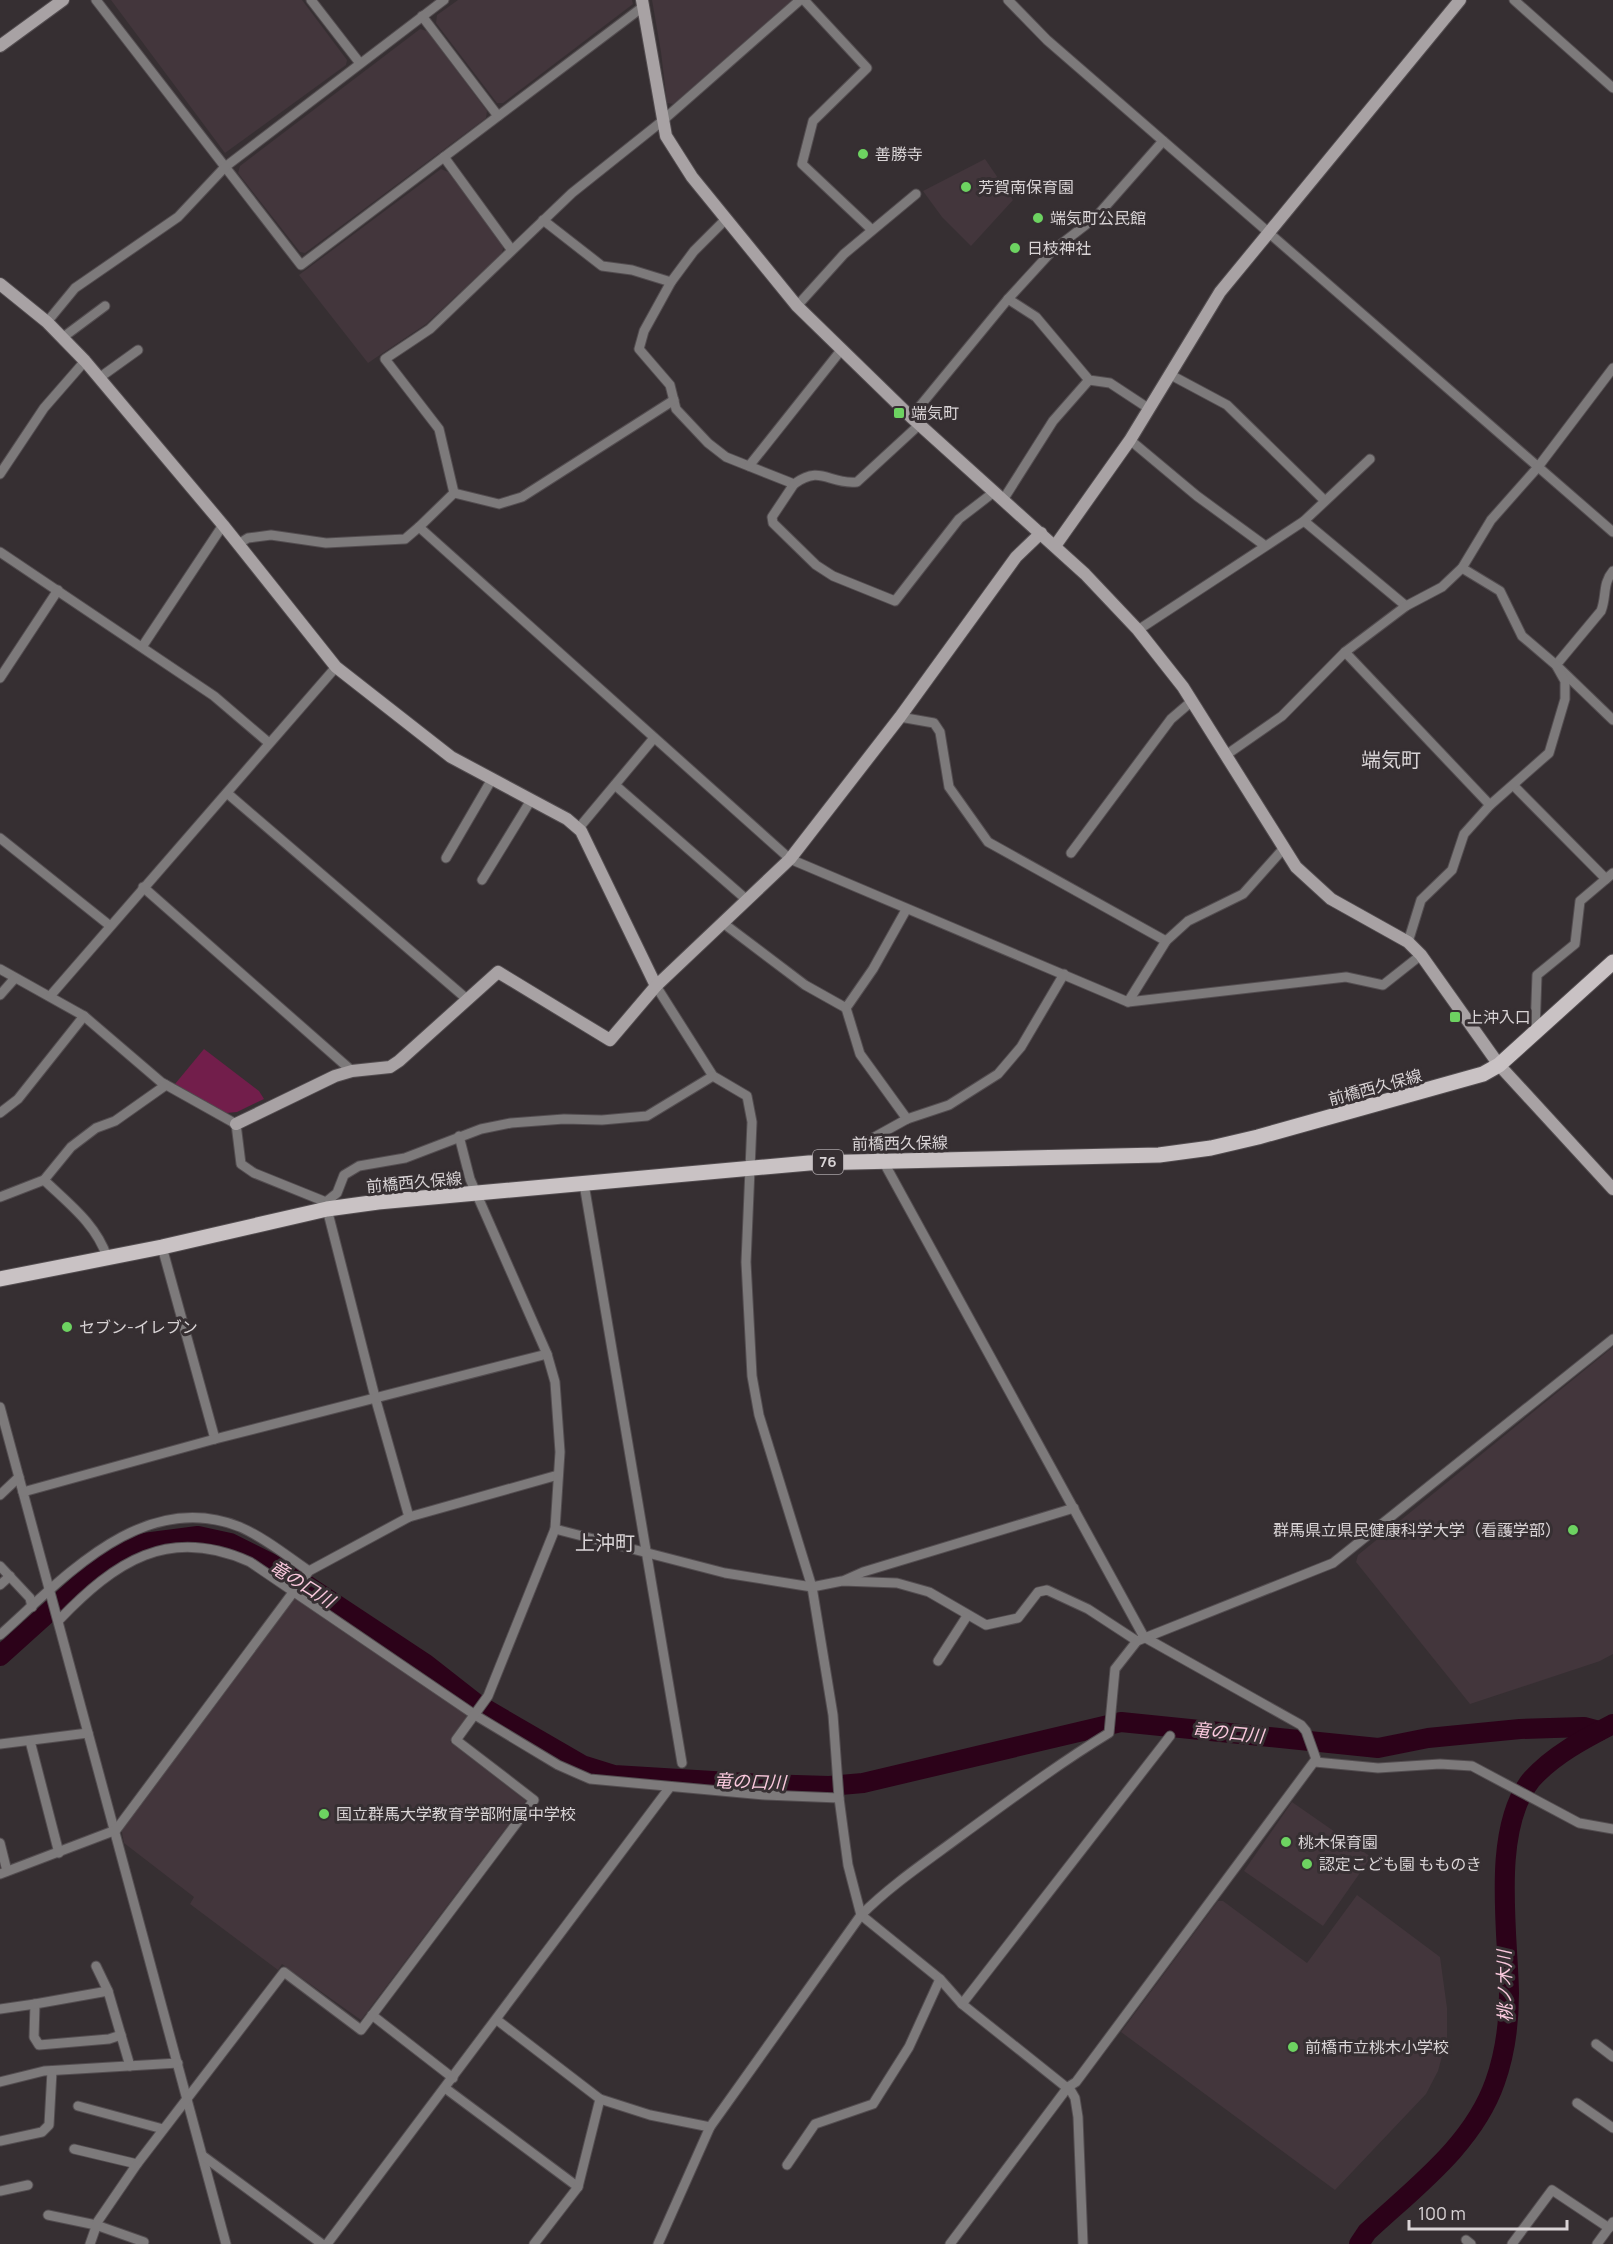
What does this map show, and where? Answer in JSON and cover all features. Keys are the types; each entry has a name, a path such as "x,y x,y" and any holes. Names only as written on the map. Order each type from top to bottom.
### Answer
{"main road":[{"name":"前橋西久保線","path":"0,1279 162,1247 327,1206 809,1163 1159,1155 1211,1149 1454,1084 1499,1065 1613,962"}],"street":[{"path":"0,46 63,0"},
{"path":"96,0 301,265 643,3 662,122 676,155 797,306 915,421 1041,533 1138,630 1192,701 1296,867 1323,892 1358,916 1408,942 1421,955 1499,1065 1613,1190"},
{"path":"311,0 359,62"},
{"path":"46,322 75,288 178,217 225,167 359,62 444,0"},
{"path":"454,493 439,429 385,359 430,329 543,220 662,122 802,0 867,68 813,121 802,164 872,229"},
{"path":"1008,0 1047,40 1613,532"},
{"path":"1054,546 1130,440 1220,292 1460,0"},
{"path":"1514,0 1613,88"},
{"path":"422,16 498,116"},
{"path":"1089,380 1053,421 999,496 960,519 895,602 833,576 816,565 773,523 772,517 795,484 807,475 815,473 844,483 857,482 915,421 1008,299 1052,251 1096,217 1163,141"},
{"path":"444,157 512,249"},
{"path":"797,306 844,254 916,194"},
{"path":"726,219 694,251 671,282 644,331 639,349 670,385 676,409 708,444 726,457 795,484"},
{"path":"543,220 602,266 632,270 671,282"},
{"path":"0,284 46,322 85,361 223,525 336,667 451,757 567,819 578,829 656,986 713,1076 747,1096 752,1122 746,1262 752,1376 759,1415 812,1587 833,1715 839,1798 848,1865 861,1915 940,1979 962,2004 1068,2087 1076,2098 1083,2244"},
{"path":"1008,299 1036,317 1089,380 1110,383 1148,408"},
{"path":"62,338 105,306"},
{"path":"749,466 842,349"},
{"path":"99,378 138,350"},
{"path":"0,474 44,408 85,361"},
{"path":"1226,755 1282,716 1345,652 1406,606 1442,587 1462,568 1491,520 1538,467 1613,368"},
{"path":"1169,374 1227,405 1324,500"},
{"path":"454,493 499,504 522,497 674,400"},
{"path":"1130,440 1197,496 1264,545"},
{"path":"1138,630 1264,545 1304,521 1370,459"},
{"path":"238,544 248,538 271,535 326,543 405,539 454,493"},
{"path":"1304,521 1406,606"},
{"path":"142,647 223,525"},
{"path":"419,527 790,859 906,910 1128,1002 1346,977 1383,985 1421,955"},
{"path":"236,1124 335,1076 352,1071 390,1067 498,972 610,1040 656,986 790,859 900,717 1016,557 1041,533"},
{"path":"0,552 214,696 269,743"},
{"path":"1462,568 1500,591 1522,636 1613,720"},
{"path":"1556,665 1601,611 1605,603 1605,581 1613,571"},
{"path":"0,678 58,590"},
{"path":"1345,652 1490,805"},
{"path":"1408,942 1421,900 1452,870 1464,834 1490,805 1549,753 1565,699 1565,681 1556,665"},
{"path":"51,995 336,667"},
{"path":"1071,853 1171,720 1192,701"},
{"path":"900,717 934,723 940,732 949,787 988,842 1166,941"},
{"path":"578,829 654,738"},
{"path":"446,858 492,779"},
{"path":"615,785 747,900"},
{"path":"1514,786 1609,876 1580,901 1575,944 1537,975 1535,1032"},
{"path":"227,793 468,1000"},
{"path":"482,880 531,800"},
{"path":"0,838 109,926"},
{"path":"1128,1002 1166,941 1188,921 1243,894 1284,848"},
{"path":"143,887 352,1071"},
{"path":"846,1008 873,969 906,910"},
{"path":"723,923 805,985 846,1008 860,1054 907,1119"},
{"path":"0,969 51,995 84,1016 166,1085 236,1124"},
{"path":"1065,974 1022,1047 998,1074 949,1105 907,1119 871,1139 881,1161 1074,1508 1140,1639"},
{"path":"0,995 15,978"},
{"path":"0,1113 18,1099 84,1016"},
{"path":"327,1206 337,1193 344,1175 359,1166 405,1158 459,1136 518,1122 564,1119 602,1120 647,1116 713,1076"},
{"path":"0,1197 44,1180 71,1147 96,1128 115,1120 166,1085"},
{"path":"236,1124 241,1164 254,1173 327,1206 375,1398 409,1516"},
{"path":"90,2244 96,2225 137,2164 284,1972 361,2030 534,1800 456,1740 488,1696 555,1528 560,1452 555,1382 547,1354 477,1194 459,1136"},
{"path":"44,1180 89,1223 101,1240 107,1257"},
{"path":"584,1184 682,1763"},
{"path":"162,1247 215,1439"},
{"path":"658,2244 710,2127 861,1915 882,1894 1109,1731 1115,1668 1140,1639 1333,1563 1613,1339"},
{"path":"23,1492 215,1439 547,1354"},
{"path":"0,1407 52,1591 88,1733 178,2063 189,2096 226,2244"},
{"path":"0,1843 4,1872 116,1830 309,1572 409,1516 558,1475"},
{"path":"0,1495 19,1477"},
{"path":"555,1528 725,1573 812,1587 842,1581 862,1572 1074,1508"},
{"path":"0,1635 104,1546 130,1531 164,1520 202,1519 239,1527 272,1544 309,1572"},
{"path":"58,1618 102,1579 125,1563 149,1552 181,1546 216,1549 235,1555 294,1592 558,1766 591,1779 765,1796 839,1798"},
{"path":"0,1566 30,1598 32,1607"},
{"path":"0,1585 10,1576"},
{"path":"842,1581 897,1583 929,1592 986,1625 1018,1618 1038,1593 1047,1590 1088,1609 1286,1716 1306,1731 1316,1759"},
{"path":"938,1661 967,1616"},
{"path":"0,1744 88,1733"},
{"path":"962,2004 1170,1736"},
{"path":"30,1741 59,1852"},
{"path":"1316,1759 1378,1767 1459,1764 1481,1770 1579,1823 1613,1829"},
{"path":"950,2244 1068,2087 1076,2082 1316,1759"},
{"path":"327,2244 670,1787"},
{"path":"96,1966 108,1991 130,2066"},
{"path":"787,2164 815,2124 873,2104 909,2047 940,1979"},
{"path":"0,2009 108,1991"},
{"path":"35,2004 34,2037 39,2045 109,2039 121,2035"},
{"path":"372,2016 453,2078"},
{"path":"497,2020 600,2099 650,2115 710,2127"},
{"path":"1596,2044 1613,2057"},
{"path":"0,2082 52,2071 178,2063"},
{"path":"0,2141 42,2132 49,2126 52,2071"},
{"path":"446,2088 578,2187"},
{"path":"534,2244 578,2187 600,2099"},
{"path":"1577,2103 1613,2128"},
{"path":"78,2106 163,2129"},
{"path":"74,2149 137,2164"},
{"path":"203,2156 322,2244"},
{"path":"0,2191 28,2185"},
{"path":"1512,2244 1552,2190 1611,2225 1597,2244"},
{"path":"48,2215 96,2225 144,2242"}],"shaded area":[{"path":"111,0 302,0 347,60 346,65 225,153"},
{"path":"458,0 632,0 633,4 503,103 497,103 436,23 437,15"},
{"path":"652,0 792,0 673,104 667,103"},
{"path":"420,29 427,31 487,111 486,118 305,253 300,252 238,173 240,166"},
{"path":"985,159 1013,200 971,246 942,217 923,191"},
{"path":"441,169 448,172 504,244 502,253 426,324 368,363 299,275"},
{"path":"204,1049 259,1091 264,1099 237,1112 226,1113 175,1084"},
{"path":"1613,1347 1613,1654 1600,1661 1470,1704 1356,1562 1358,1555"},
{"name":"国立群馬大学教育学部附属中学校","path":"296,1596 470,1715 450,1742 526,1801 361,2020 282,1964 278,1970 190,1904 194,1897 124,1843 121,1827"},
{"name":"認定こども園 もものき","path":"1292,1802 1371,1857 1323,1926 1244,1871"},
{"name":"前橋市立桃木小学校","path":"1357,1895 1440,1957 1447,2008 1447,2038 1438,2071 1426,2094 1335,2190 1121,2032 1218,1901 1223,1901 1307,1963"}],"waterway":[{"name":"竜の口川","path":"0,1656 101,1565 136,1544 198,1536 230,1543 284,1570 426,1664 477,1704 582,1765 614,1775 762,1784 829,1786 863,1783 1121,1722 1378,1748 1428,1738 1520,1729 1584,1727 1599,1731"},
{"name":"桃ノ木川","path":"1359,2244 1367,2232 1422,2182 1457,2146 1485,2105 1495,2082 1507,2027 1509,1993 1505,1912 1506,1854 1511,1826 1519,1801 1531,1780 1549,1763 1580,1742 1613,1724"}],"place":[{"name":"善勝寺","path":"863,154"},
{"name":"芳賀南保育園","path":"966,187"},
{"name":"端気町公民館","path":"1038,218"},
{"name":"日枝神社","path":"1015,248"},
{"name":"端気町","path":"899,413"},
{"name":"上沖入口","path":"1455,1017"},
{"name":"セブン-イレブン","path":"67,1327"},
{"name":"群馬県立県民健康科学大学（看護学部）","path":"1573,1530"},
{"name":"国立群馬大学教育学部附属中学校","path":"324,1814"},
{"name":"桃木保育園","path":"1286,1842"},
{"name":"認定こども園 もものき","path":"1307,1864"},
{"name":"前橋市立桃木小学校","path":"1293,2047"}],"district":[{"name":"端気町","path":"1391,760"},
{"name":"上沖町","path":"605,1543"}]}
